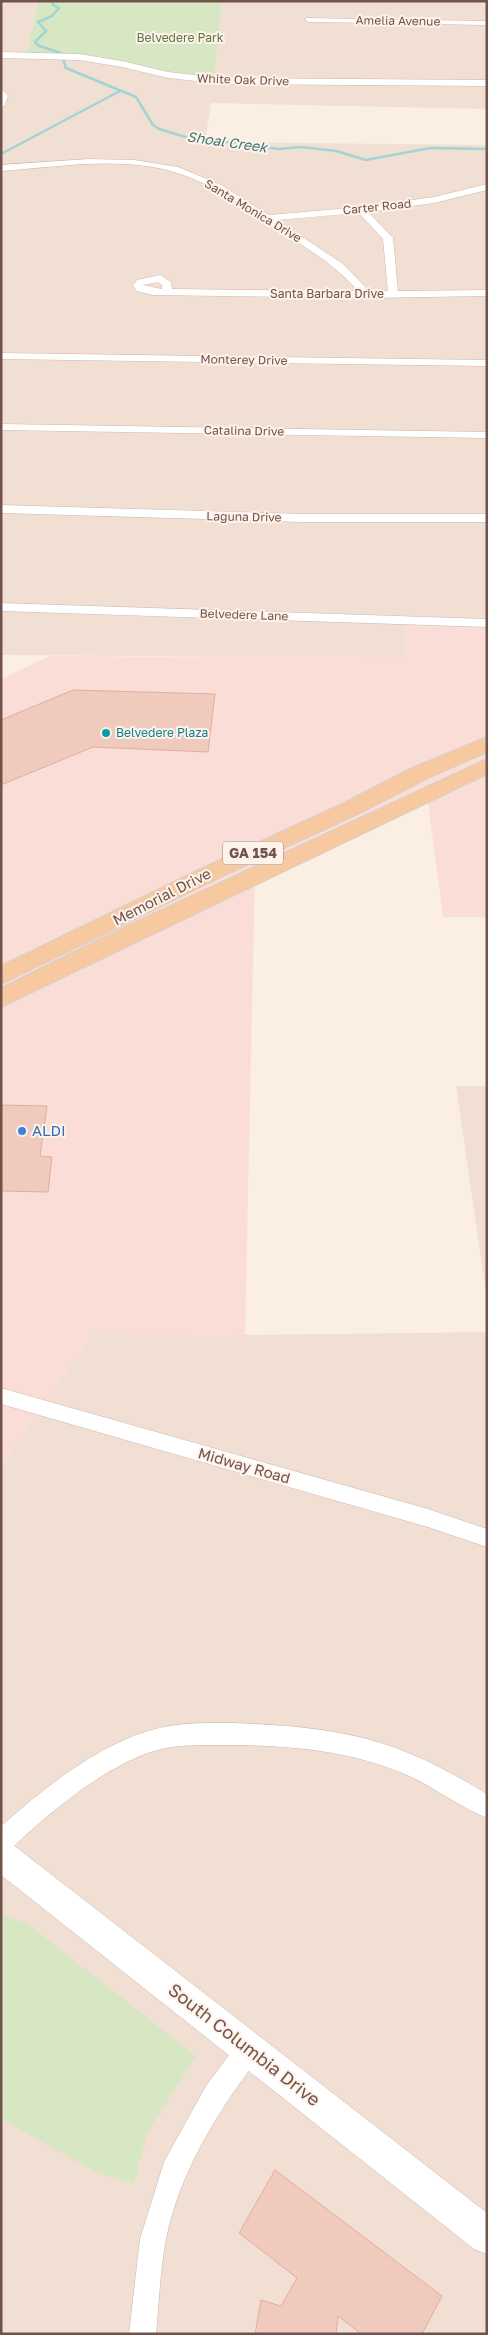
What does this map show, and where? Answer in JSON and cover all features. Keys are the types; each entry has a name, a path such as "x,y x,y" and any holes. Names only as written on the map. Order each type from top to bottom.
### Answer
{"main road":[{"name":"Memorial Drive","path":"1,976 208,874 487,744"},
{"name":"Memorial Drive","path":"1,998 124,937 487,766"},
{"name":"South Columbia Drive","path":"1,1855 487,2236"}],"street":[{"name":"Amelia Avenue","path":"309,20 487,23"},
{"name":"White Oak Drive","path":"1,55 79,57 103,60 168,75 223,81 487,83"},
{"path":"1,91 4,96 1,104"},
{"name":"Santa Monica Drive","path":"1,168 150,164 194,176 220,189 333,260 356,281 366,295"},
{"name":"Carter Road","path":"266,218 360,210 434,200 487,186"},
{"path":"360,210 388,238 393,294"},
{"name":"Santa Barbara Drive","path":"167,292 366,295 487,293"},
{"name":"Monterey Drive","path":"1,356 487,363"},
{"name":"Catalina Drive","path":"1,427 487,435"},
{"name":"Laguna Drive","path":"1,509 303,518 487,518"},
{"name":"Belvedere Lane","path":"1,607 487,623"},
{"name":"Midway Road","path":"1,1396 428,1518 487,1538"},
{"path":"1,1843 14,1828 57,1795 106,1762 154,1740 195,1734 276,1735 349,1746 403,1762 462,1792 487,1808"},
{"path":"142,2334 153,2239 177,2162 215,2095 249,2049"}],"shaded area":[{"path":"1,1 39,1 26,55 101,59 214,78 222,1 487,1 487,109 211,103 205,142 487,145 487,628 405,626 404,658 1,655"},
{"path":"404,626 487,628 487,917 443,917 427,796 255,872 245,1335 93,1333 1,1464 1,679 50,656 404,658"},
{"path":"456,1086 487,1086 487,1300"},
{"path":"487,1332 487,2334 1,2334 1,1464 93,1333 245,1335"}],"green space":[{"name":"Belvedere Park","path":"39,1 222,1 214,79 159,74 101,59 26,55"},
{"path":"1,1915 28,1924 196,2056 147,2133 134,2184 98,2173 1,2119"}],"building":[{"name":"Belvedere Plaza","path":"73,690 215,694 208,752 93,747 1,785 1,720"},
{"name":"ALDI","path":"1,1105 47,1106 40,1156 52,1157 48,1192 1,1191"},
{"path":"275,2170 442,2296 422,2334 361,2334 338,2316 336,2334 255,2334 261,2300 281,2306 297,2278 239,2233"}],"waterway":[{"name":"Shoal Creek","path":"52,1 53,5 59,8 52,16 38,22 46,31 35,42 39,46 61,53 66,68 136,97 153,125 159,129 196,140 239,143 279,149 301,147 336,151 366,160 430,148 487,149"},
{"path":"1,154 120,91"}],"place":[{"name":"Belvedere Plaza","path":"106,733"},
{"name":"ALDI","path":"22,1131"}]}
